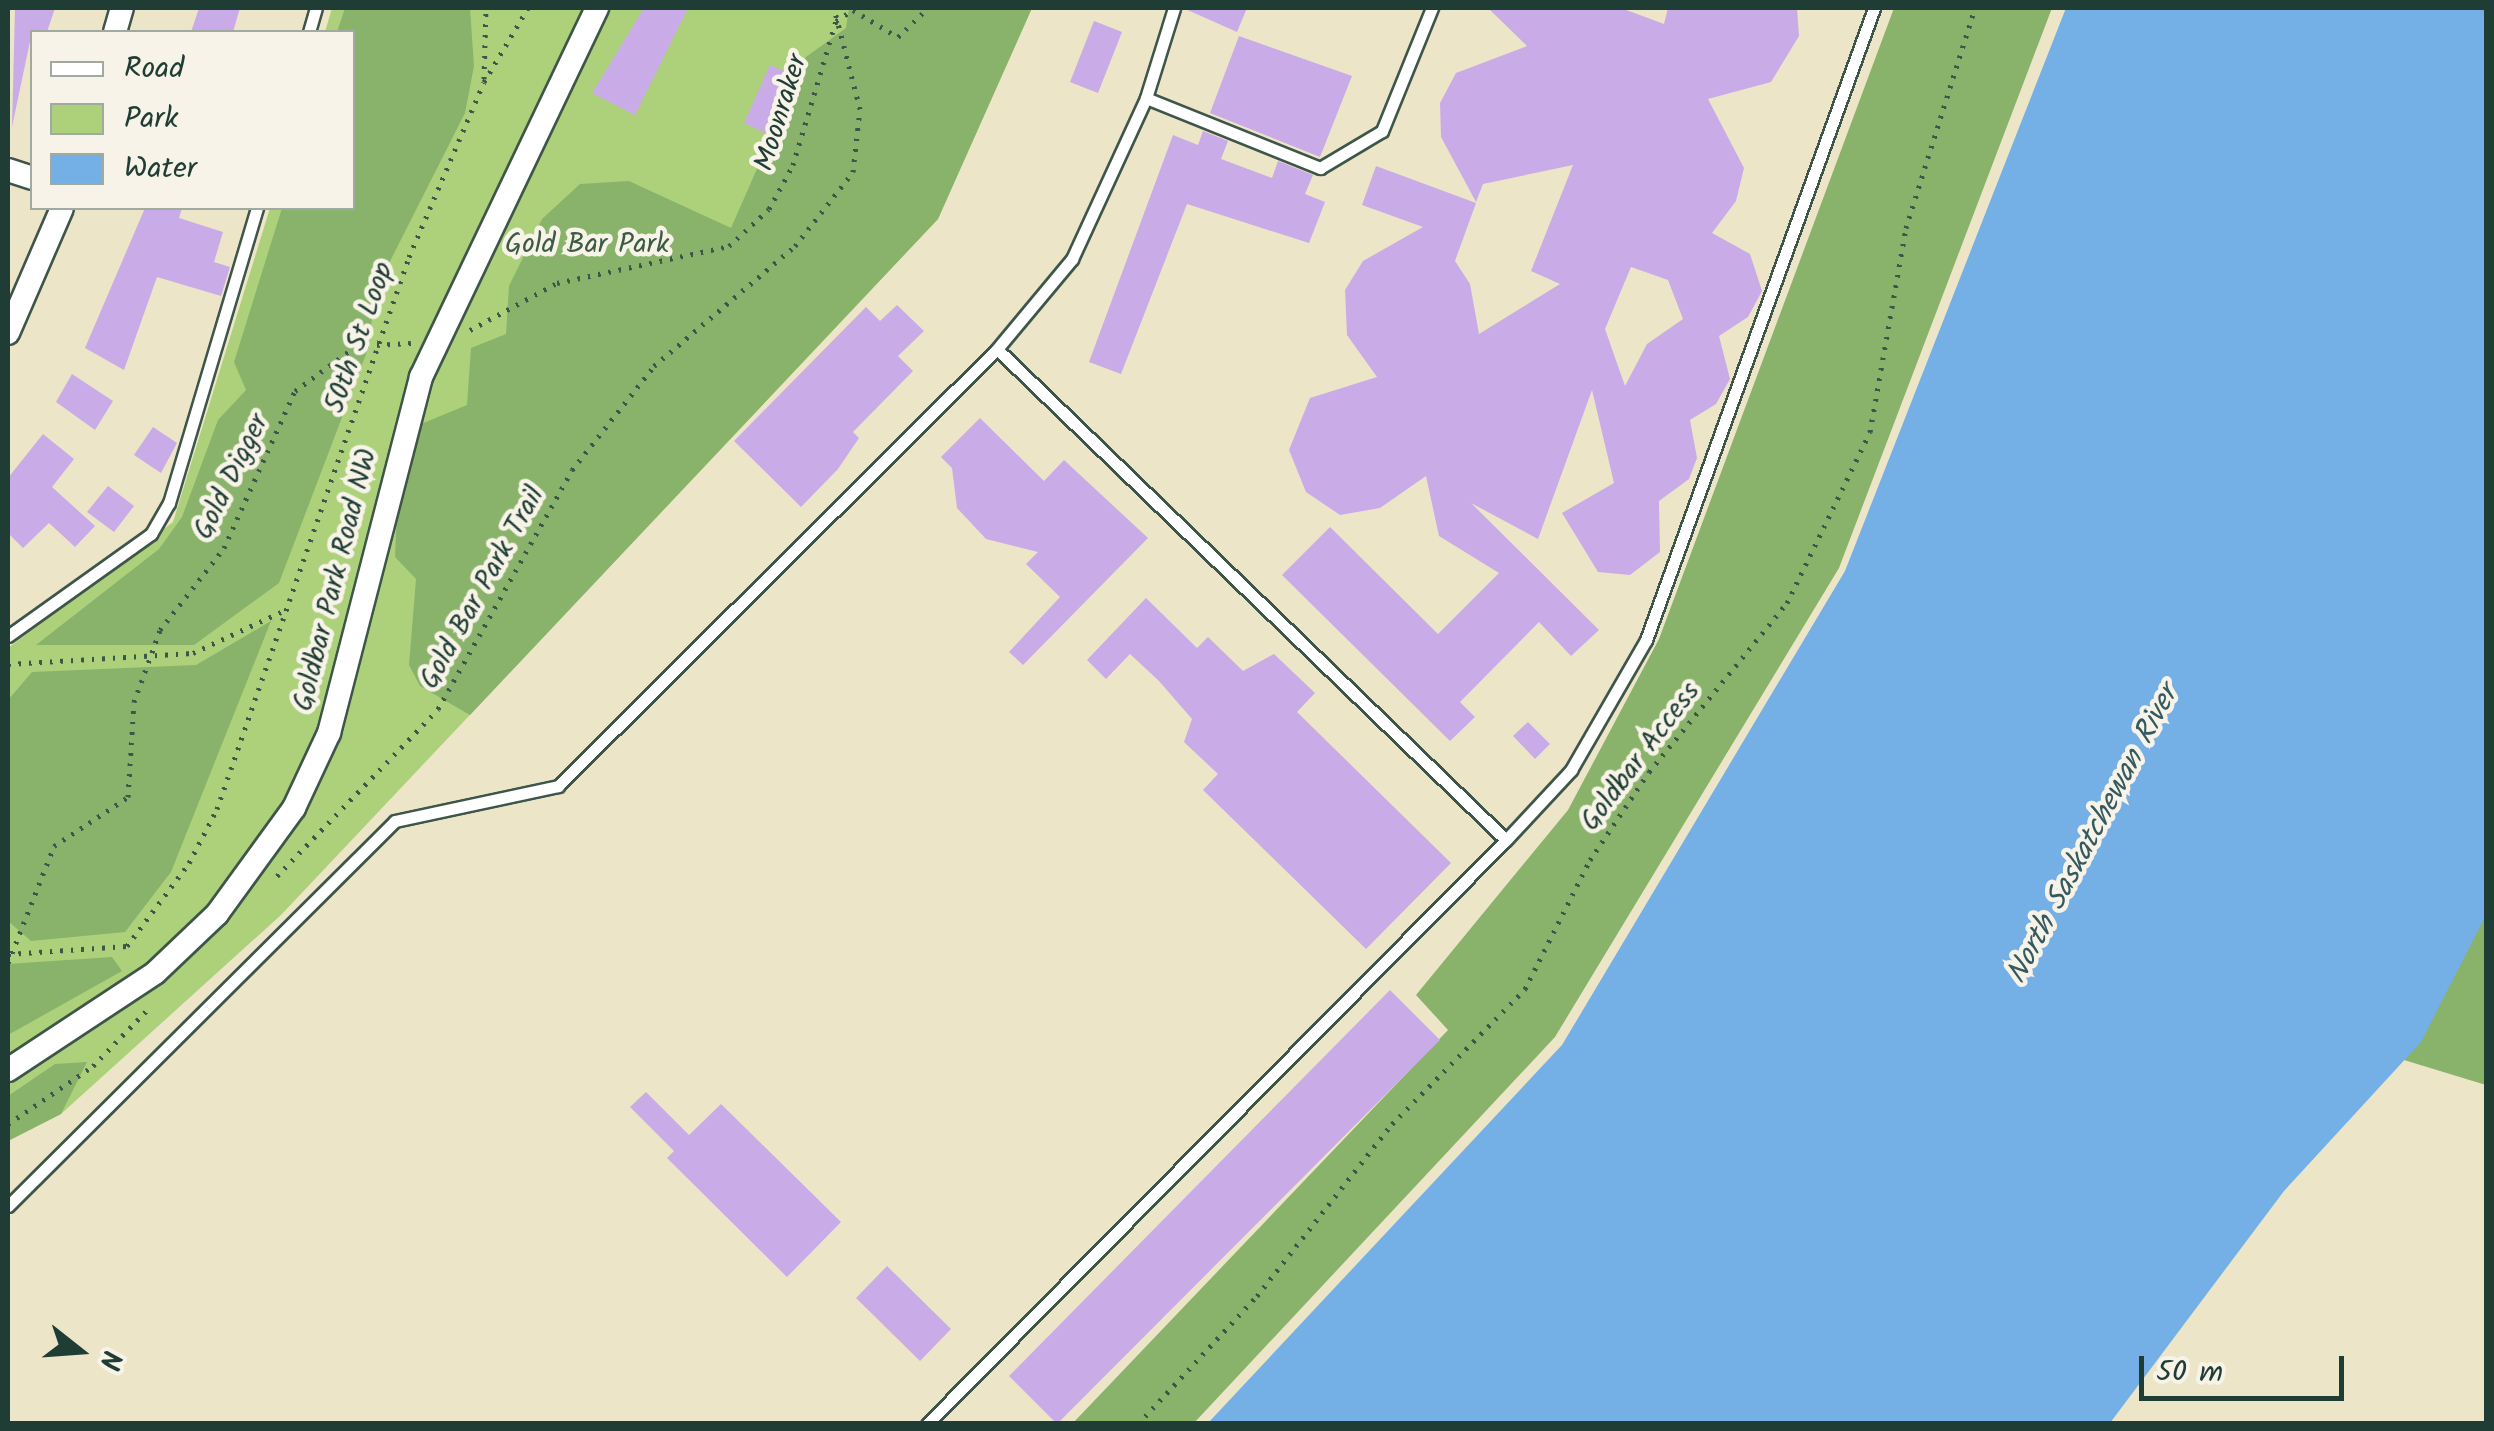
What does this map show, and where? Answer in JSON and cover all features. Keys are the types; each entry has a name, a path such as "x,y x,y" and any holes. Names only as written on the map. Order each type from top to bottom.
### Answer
{"street":[{"name":"Goldbar Park Road NW","path":"8,1070 155,973 217,914 294,808 330,733 399,445 436,342 597,8"},
{"path":"8,333 61,210"}],"lane":[{"path":"8,1206 394,821 558,786 997,349 1072,259 1146,98 1174,8"},
{"path":"1146,98 1320,168 1382,131 1432,8"},
{"path":"927,1424 1571,770 1646,640 1874,8"},
{"path":"8,636 151,534 169,503 256,210"},
{"path":"997,349 1506,840"}],"path":[{"name":"50th St Loop","path":"484,82 486,8"},
{"name":"50th St Loop","path":"11,954 127,946 162,908 217,809 408,256 484,82 528,8"},
{"name":"Gold Bar Park Trail","path":"268,886 438,708 572,470 654,366 795,246 840,191 863,137 834,8"},
{"path":"836,21 853,10 898,37 928,8"},
{"name":"Goldbar Access","path":"1138,1424 1257,1296 1392,1124 1525,989 1590,860 1649,772 1788,603 1870,432 1906,228 1975,8"},
{"name":"Moonraker","path":"436,342 510,316 557,283 729,246 769,209 793,165 824,36 836,21"},
{"name":"Gold Digger","path":"8,963 54,846 128,797 134,702 160,630 224,548 294,391 356,346 436,342"},
{"path":"8,664 193,652 284,610"},
{"path":"8,1124 92,1066 160,996"}],"green space":[{"name":"Gold Bar Park","path":"332,8 1032,8 938,219 281,915 61,1114 8,1141 8,648 173,522 269,210 355,210 355,30 326,30"},
{"path":"345,8 470,8 474,66 465,113 376,289 368,349 279,583 194,645 36,645 159,549 182,517 218,420 246,390 234,362 281,210 355,210 355,30 338,30"},
{"path":"849,8 1032,8 938,219 470,715 420,686 409,665 416,579 395,557 397,508 421,424 467,405 471,348 506,334 509,286 542,219 580,184 629,181 731,228 806,57 846,28"},
{"path":"1894,8 2052,8 1839,568 1555,1037 1194,1423 1072,1424 1448,1030 1416,995 1568,810 1659,639"},
{"path":"271,621 171,872 125,932 31,941 8,921 8,700 32,672 196,665"},
{"path":"2486,914 2486,1085 2404,1060"},
{"path":"112,957 122,971 8,1035 8,964"},
{"path":"87,1062 61,1114 8,1141 8,1096 55,1064"}],"water":[{"name":"North Saskatchewan River","path":"2066,8 2486,8 2486,915 2421,1042 2284,1191 2110,1423 1208,1423 1562,1045 1845,571"}],"building":[{"path":"15,8 55,8 48,30 30,30 12,127"},
{"path":"199,8 240,8 234,30 192,30"},
{"path":"644,8 688,8 635,115 592,93"},
{"path":"1183,8 1247,8 1237,32"},
{"path":"1488,8 1621,8 1664,24 1668,8 1797,8 1799,36 1771,82 1708,99 1744,168 1736,201 1712,233 1750,254 1762,291 1748,317 1719,336 1730,379 1716,404 1690,420 1697,458 1689,479 1659,501 1660,552 1630,575 1598,572 1562,513 1614,483 1592,390 1538,539 1471,503 1599,630 1571,656 1539,622 1460,702 1475,717 1450,741 1282,575 1330,527 1438,634 1499,573 1439,536 1426,476 1380,508 1340,515 1306,492 1289,450 1310,398 1377,377 1347,335 1345,290 1363,261 1423,227 1362,205 1376,166 1476,203 1455,261 1470,284 1479,334 1560,284 1531,271 1573,165 1483,184 1476,202 1441,137 1440,103 1456,73 1527,46","holes":["1631,267 1668,280 1683,319 1647,344 1625,386 1605,329"]},
{"path":"1094,21 1122,32 1098,93 1070,82"},
{"path":"1239,36 1352,76 1320,157 1210,113"},
{"path":"770,65 795,76 769,135 744,123"},
{"path":"1203,131 1228,141 1221,159 1272,178 1278,161 1313,175 1305,194 1325,202 1309,243 1187,204 1121,374 1089,362 1173,135 1198,145"},
{"path":"144,210 181,210 179,218 223,232 214,262 230,267 221,296 157,277 124,370 85,348"},
{"path":"897,305 924,331 898,356 913,371 853,432 859,438 838,469 801,507 734,441 866,307 880,321"},
{"path":"72,374 113,401 95,430 56,402"},
{"path":"980,418 1044,481 1064,460 1148,538 1023,665 1009,652 1060,597 1026,564 1038,552 986,539 957,508 952,468 941,457"},
{"path":"153,427 177,443 161,473 134,455"},
{"path":"43,434 74,459 52,487 95,526 75,547 49,523 23,548 8,533 8,478"},
{"path":"108,486 134,506 114,532 87,512"},
{"path":"1146,598 1197,648 1208,637 1243,671 1274,654 1315,693 1297,712 1451,863 1366,949 1203,790 1218,774 1184,742 1192,719 1159,681 1130,654 1106,679 1087,660"},
{"path":"1528,722 1550,744 1535,759 1513,736"},
{"path":"1390,990 1440,1040 1057,1424 1009,1376"},
{"path":"646,1092 689,1135 721,1104 841,1222 787,1277 667,1158 674,1151 630,1107"},
{"path":"887,1266 951,1329 920,1361 856,1298"}]}
